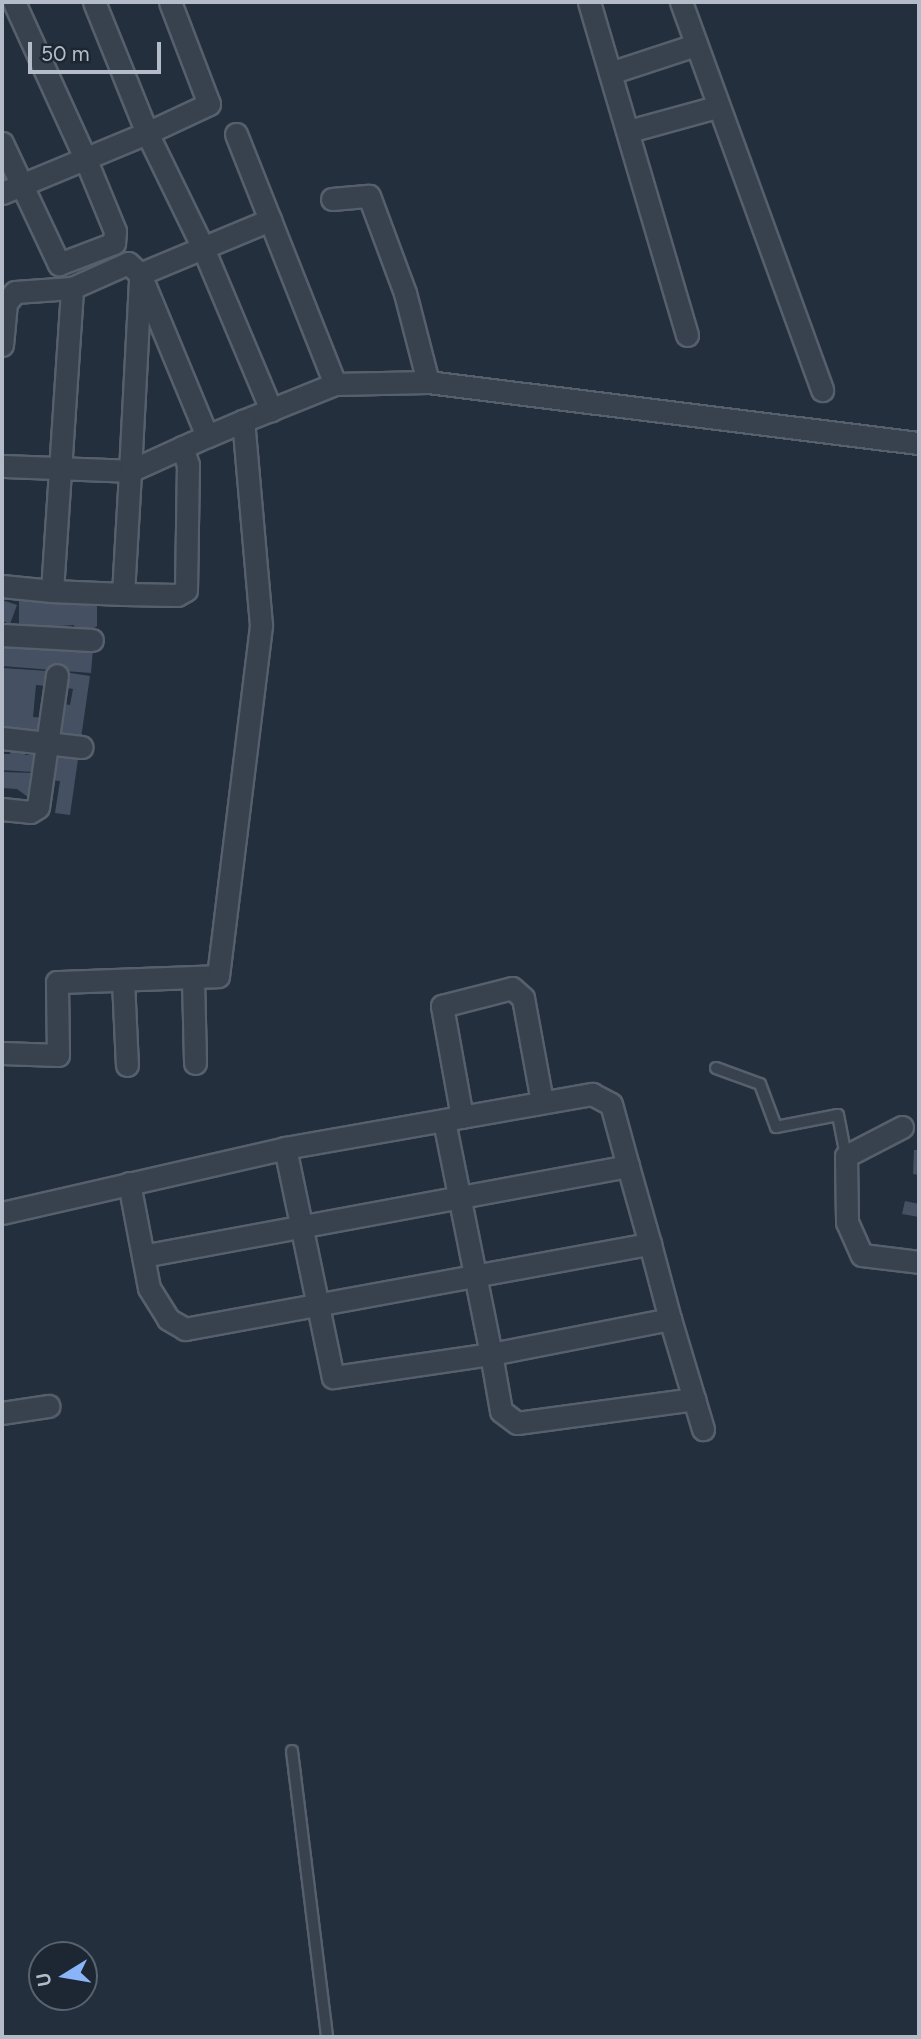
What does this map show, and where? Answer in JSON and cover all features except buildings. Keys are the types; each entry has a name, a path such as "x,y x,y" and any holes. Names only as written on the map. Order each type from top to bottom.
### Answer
{"street":[{"path":"2,143 11,189 59,264 114,243 115,231 85,158 14,2"},
{"path":"94,2 147,133 203,248 271,410"},
{"path":"11,189 147,133 209,104 170,2"},
{"path":"589,2 687,335"},
{"path":"681,2 822,390"},
{"path":"610,73 695,45"},
{"path":"629,131 717,107"},
{"path":"236,134 335,384"},
{"path":"332,199 369,196 405,293 428,382"},
{"path":"140,274 270,220"},
{"path":"2,345 8,296 72,288 128,263 140,274 207,436"},
{"path":"122,594 140,274"},
{"path":"52,591 72,288"},
{"path":"2,466 130,471 207,436 335,384 428,382 919,443"},
{"path":"2,1053 58,1055 57,982 194,979 218,976 261,625 243,421"},
{"path":"2,586 122,594 177,595 186,590 188,465 182,447"},
{"path":"2,635 92,640"},
{"path":"2,809 35,811 57,675"},
{"path":"2,737 47,740 81,747"},
{"path":"194,979 195,1063"},
{"path":"123,981 127,1065"},
{"path":"542,1102 523,998 512,988 442,1006 461,1196 501,1410 517,1423 694,1399"},
{"path":"2,1213 285,1148 542,1102 606,1097 703,1429"},
{"path":"902,1127 846,1156 847,1222 856,1249 862,1255 919,1262"},
{"path":"285,1148 333,1377 491,1354 670,1319"},
{"path":"143,1256 628,1166"},
{"path":"130,1183 143,1256 157,1304 168,1319 185,1329 650,1244"},
{"path":"2,1413 48,1406"}],"lane":[{"path":"716,1068 760,1084 776,1127 838,1115 846,1156"},
{"path":"292,1751 327,2037"}]}
